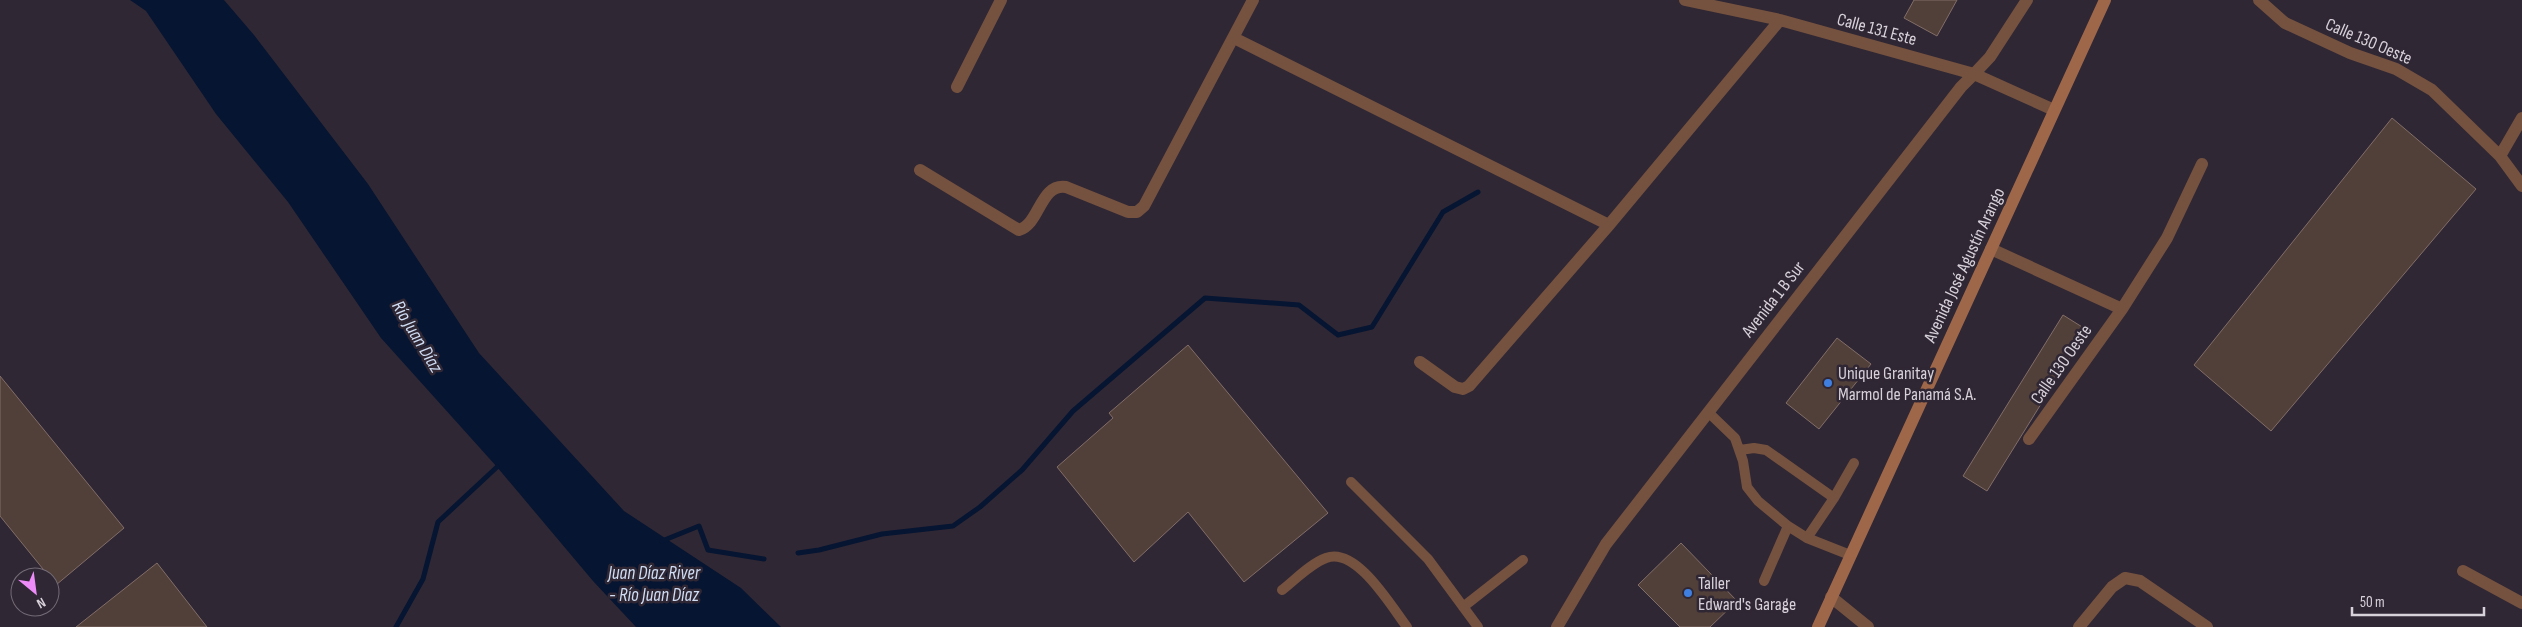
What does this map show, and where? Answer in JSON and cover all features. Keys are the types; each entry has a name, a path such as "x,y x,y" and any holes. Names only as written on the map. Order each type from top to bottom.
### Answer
{"main road":[{"name":"Avenida José Agustín Arango","path":"1818,627 2105,0"}],"street":[{"path":"958,87 1001,0"},
{"path":"920,170 1019,230 1028,225 1049,193 1057,187 1066,187 1128,212 1137,212 1144,206 1253,0"},
{"name":"Calle 131 Este","path":"1685,0 1780,20 1974,74 2054,110"},
{"name":"Avenida 1 B Sur","path":"1557,627 1606,544 1961,86 1990,57 2027,0"},
{"name":"Calle 130 Oeste","path":"2259,0 2285,23 2350,53 2396,68 2432,90 2500,156 2522,186"},
{"path":"1420,362 1455,387 1463,390 1466,388 1609,225 1780,20"},
{"path":"1234,38 1609,225"},
{"path":"2500,156 2522,118"},
{"name":"Calle 130 Oeste","path":"2029,439 2122,309 2167,238 2202,164"},
{"path":"1991,249 2122,309"},
{"path":"2463,571 2522,604"},
{"path":"2079,627 2112,587 2125,578 2140,581 2207,627"},
{"path":"1831,597 1868,627"}],"lane":[{"path":"1708,412 1727,428 1740,450 1748,491 1788,526 1807,538 1850,555"},
{"path":"1740,450 1754,448 1766,450 1834,498"},
{"path":"1807,538 1834,498 1854,463"},
{"path":"1351,482 1428,559 1478,627"},
{"path":"1764,581 1788,526"},
{"path":"1282,590 1317,563 1328,557 1347,558 1359,566 1407,627"},
{"path":"1463,607 1523,560"}],"water":[{"name":"Juan Díaz River - Río Juan Díaz","path":"130,0 224,0 254,35 368,184 479,353 624,511 741,588 781,627 636,627 593,581 497,467 381,338 288,202 216,114 146,11"}],"building":[{"path":"1914,0 1957,0 1937,36 1904,18"},
{"path":"2392,118 2476,189 2271,431 2194,365"},
{"path":"2063,315 2087,330 1987,491 1963,476"},
{"name":"Unique Granitay Marmol de Panamá S.A.","path":"1837,338 1871,364 1819,429 1786,403"},
{"path":"1188,345 1328,513 1244,582 1188,512 1134,562 1057,467 1113,418 1109,413"},
{"path":"0,376 124,528 60,582 60,567 41,567 0,516"},
{"name":"Taller Edward's Garage","path":"1681,543 1737,601 1710,627 1680,627 1638,585"},
{"path":"157,563 207,627 76,627"}],"waterway":[{"path":"798,553 819,550 882,534 953,526 980,507 1022,470 1073,411 1205,298 1299,305 1338,335 1372,327 1443,212 1478,192"},
{"path":"396,627 423,579 438,522 497,467"},
{"path":"662,541 699,526 708,550 764,559"}],"place":[{"name":"Unique Granitay Marmol de Panamá S.A.","path":"1828,383"},
{"name":"Taller Edward's Garage","path":"1688,593"}],"water label":[{"name":"Río Juan Díaz","path":"418,336"}]}
